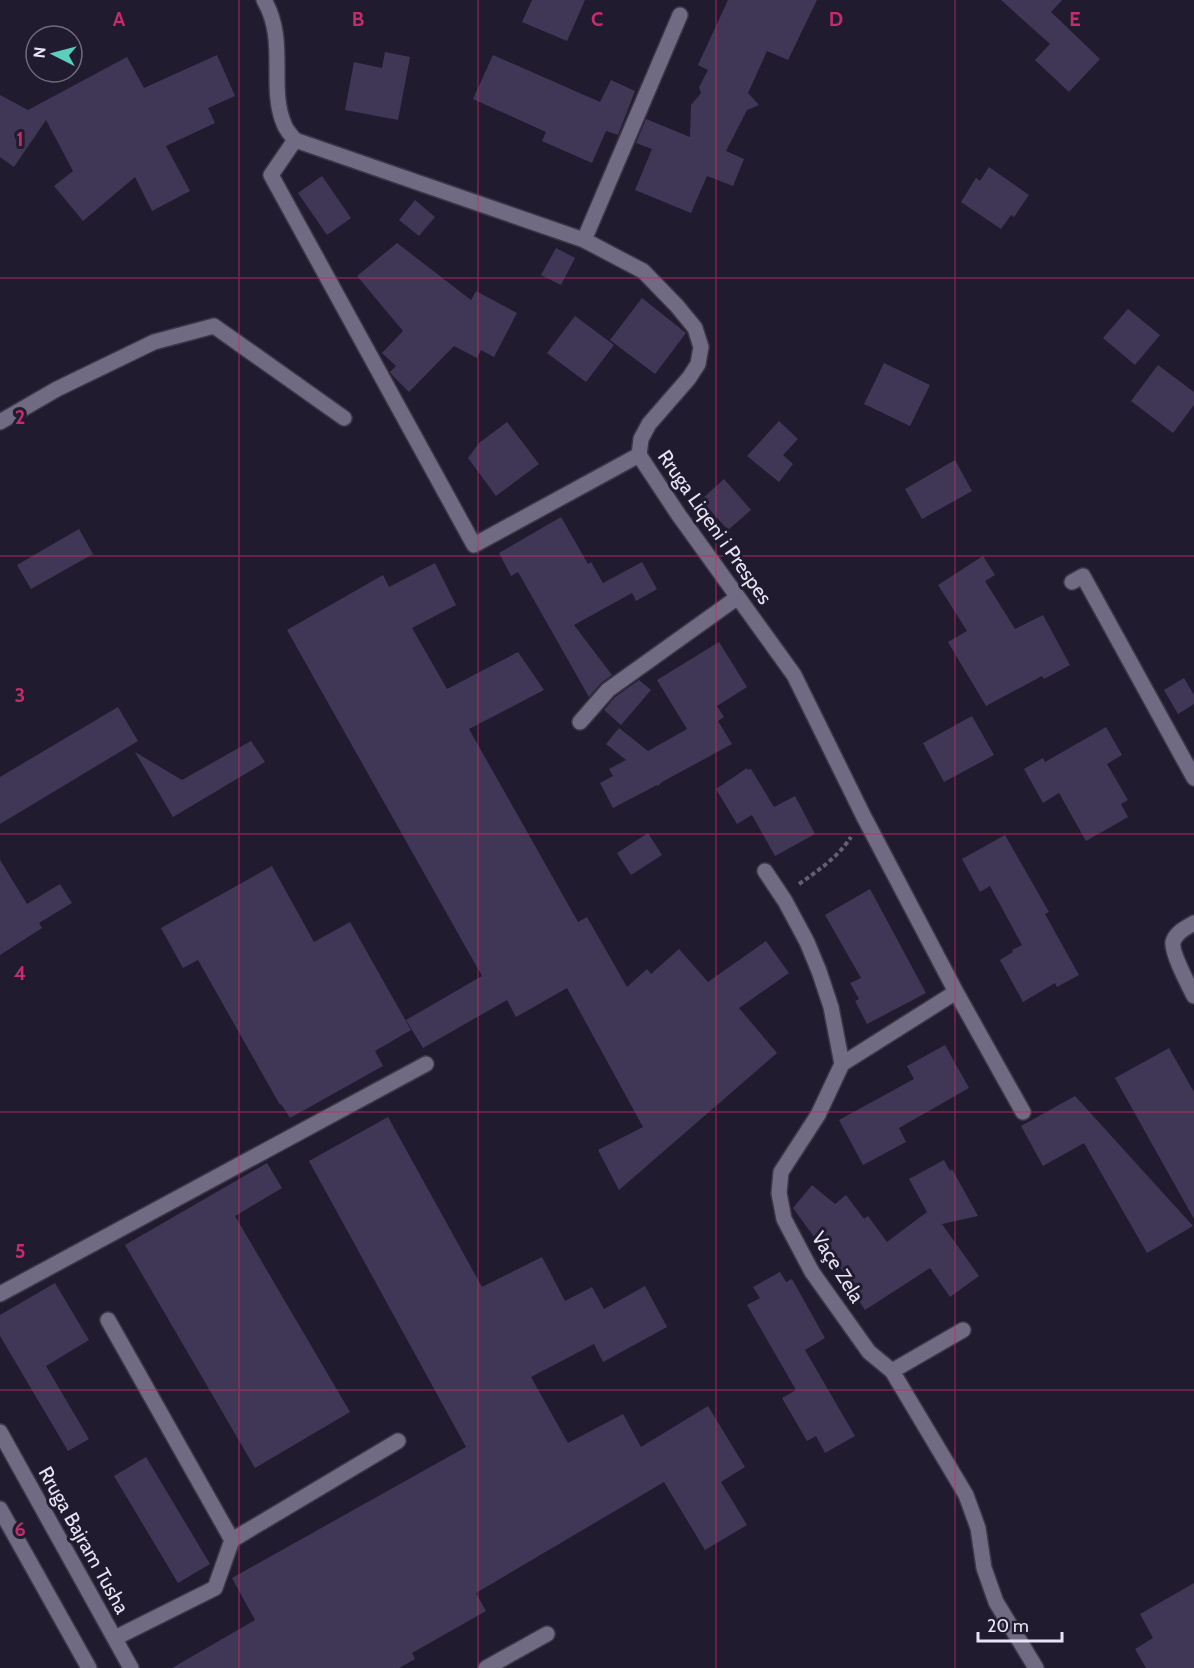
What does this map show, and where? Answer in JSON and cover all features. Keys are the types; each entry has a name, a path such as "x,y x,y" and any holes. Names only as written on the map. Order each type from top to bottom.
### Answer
{"street":[{"path":"264,0 270,11 277,38 279,103 284,125 295,140 271,175 474,545 639,455"},
{"path":"584,240 680,15"},
{"name":"Rruga Liqeni i Prespes","path":"295,140 584,240 643,271 695,328 701,347 698,364 689,378 649,424 641,439 639,455 678,514 794,675 864,817 956,992 1023,1112"},
{"path":"0,422 57,389 154,342 214,326 344,418"},
{"path":"1072,582 1083,576 1194,778"},
{"path":"580,722 608,690 738,597"},
{"path":"765,871 807,942 819,970 831,1007 842,1064 956,992"},
{"path":"1194,923 1179,932 1173,941 1173,947 1194,996"},
{"path":"0,1294 426,1064"},
{"name":"Vaçe Zela","path":"842,1064 818,1115 782,1172 779,1193 784,1219 812,1272 869,1352 892,1371 966,1495 978,1528 984,1568 996,1602 1036,1668"},
{"path":"108,1320 232,1540"},
{"path":"892,1371 963,1330"},
{"name":"Rruga Bajram Tusha","path":"0,1432 131,1668"},
{"path":"115,1638 215,1588 232,1540 398,1441"},
{"path":"0,1509 89,1668"},
{"path":"486,1668 547,1634"}],"path":[{"path":"781,896 821,870 838,855 864,817"}],"building":[{"path":"532,0 585,0 567,41 522,22"},
{"path":"728,0 817,0 788,60 767,51 748,93 759,105 747,110 726,151 744,159 733,186 707,176 691,213 635,190 652,149 636,143 646,119 690,137 691,105 701,93 699,87 708,70 698,65"},
{"path":"1001,0 1062,0 1051,12 1100,59 1069,92 1035,60 1050,44"},
{"path":"385,52 410,57 398,120 345,110 354,62 382,68"},
{"path":"217,55 235,96 208,108 215,123 166,146 190,191 152,211 135,177 83,221 54,186 73,171 46,120 14,167 0,157 0,95 28,110 77,84 84,84 84,80 127,57 144,88"},
{"path":"493,55 600,102 611,80 635,91 618,135 606,131 592,163 542,141 546,132 473,99"},
{"path":"989,167 1029,195 1014,217 1011,215 1001,229 961,202 976,178 980,181"},
{"path":"322,176 351,218 327,235 298,193"},
{"path":"415,200 435,217 419,236 399,220"},
{"path":"397,243 471,300 476,291 517,313 494,357 481,350 477,358 454,346 409,392 393,376 390,372 396,366 382,353 403,331 357,276"},
{"path":"556,248 575,258 561,285 541,275"},
{"path":"642,298 686,333 655,374 610,340"},
{"path":"1128,309 1160,335 1135,365 1103,338"},
{"path":"575,316 614,345 586,382 547,353"},
{"path":"884,363 930,385 910,426 864,404"},
{"path":"1158,365 1194,392 1194,405 1173,433 1131,401"},
{"path":"779,421 798,439 783,455 793,464 779,482 747,456"},
{"path":"507,422 539,464 496,496 468,458 479,443"},
{"path":"955,460 972,491 922,519 905,489"},
{"path":"724,479 751,510 728,530 701,500"},
{"path":"561,517 588,564 591,562 603,583 642,562 657,589 636,601 632,593 574,625 612,675 601,683 589,697 518,572 511,576 499,553"},
{"path":"79,529 93,554 31,589 17,565"},
{"path":"983,556 995,575 985,581 1015,629 1043,615 1070,665 1044,679 1042,676 986,706 948,642 967,631 938,585"},
{"path":"435,563 456,605 412,628 447,689 518,652 544,690 469,729 578,922 587,917 627,987 647,969 651,974 679,949 708,982 766,941 789,973 739,1008 777,1053 619,1190 598,1150 643,1127 567,988 516,1017 507,1000 423,1048 406,1020 482,976 287,630 383,575 389,587"},
{"path":"719,642 747,687 717,706 724,717 718,721 732,744 658,786 613,808 600,783 613,776 609,769 626,760 606,744 619,728 648,751 687,729 657,680"},
{"path":"1184,678 1194,695 1194,704 1178,714 1164,690"},
{"path":"639,680 651,690 621,725 604,710 615,697"},
{"path":"118,707 138,741 0,824 0,777"},
{"path":"972,716 994,755 944,782 923,743"},
{"path":"1106,727 1122,755 1107,764 1128,800 1121,804 1128,817 1086,841 1059,793 1043,803 1024,769 1043,758 1045,762"},
{"path":"251,741 265,762 173,817 135,752 182,780"},
{"path":"747,768 751,769 774,807 795,796 815,834 775,856 752,815 737,824 716,789"},
{"path":"648,833 662,855 631,875 617,853"},
{"path":"1005,835 1049,912 1045,914 1079,975 1057,987 1055,983 1023,1002 1000,960 1022,945 990,886 980,892 962,859"},
{"path":"0,860 27,904 60,884 72,903 39,923 42,928 0,955"},
{"path":"272,866 314,942 350,922 411,1030 375,1051 383,1066 290,1118 280,1105 198,960 183,968 161,928"},
{"path":"870,889 926,993 867,1024 855,1001 859,999 850,983 861,978 825,915"},
{"path":"945,1045 969,1088 899,1128 906,1142 863,1165 839,1120 914,1079 907,1066"},
{"path":"1169,1048 1194,1092 1194,1219 1115,1078"},
{"path":"1075,1096 1193,1226 1147,1253 1084,1143 1043,1166 1021,1126"},
{"path":"388,1117 482,1287 542,1257 565,1301 592,1287 604,1309 645,1286 667,1327 603,1362 594,1344 531,1377 568,1443 623,1414 641,1447 708,1406 745,1467 721,1482 747,1525 705,1550 664,1482 476,1593 486,1611 412,1653 415,1659 399,1668 172,1668 255,1620 232,1578 466,1447 309,1161"},
{"path":"944,1160 950,1171 952,1169 978,1216 942,1224 979,1276 950,1297 930,1268 865,1310 845,1280 848,1279 820,1239 817,1241 793,1208 812,1185 835,1204 846,1195 864,1219 868,1216 887,1242 927,1212 909,1179"},
{"path":"267,1163 282,1188 235,1216 350,1412 255,1468 125,1245"},
{"path":"780,1272 786,1282 792,1279 825,1338 805,1350 855,1436 825,1453 816,1436 807,1441 782,1398 796,1390 747,1305 760,1298 753,1287"},
{"path":"55,1283 89,1340 46,1366 89,1439 68,1451 0,1336 0,1315"},
{"path":"146,1457 210,1564 178,1583 114,1476"},
{"path":"1194,1583 1194,1668 1146,1668 1135,1649 1153,1638 1140,1614"}]}
